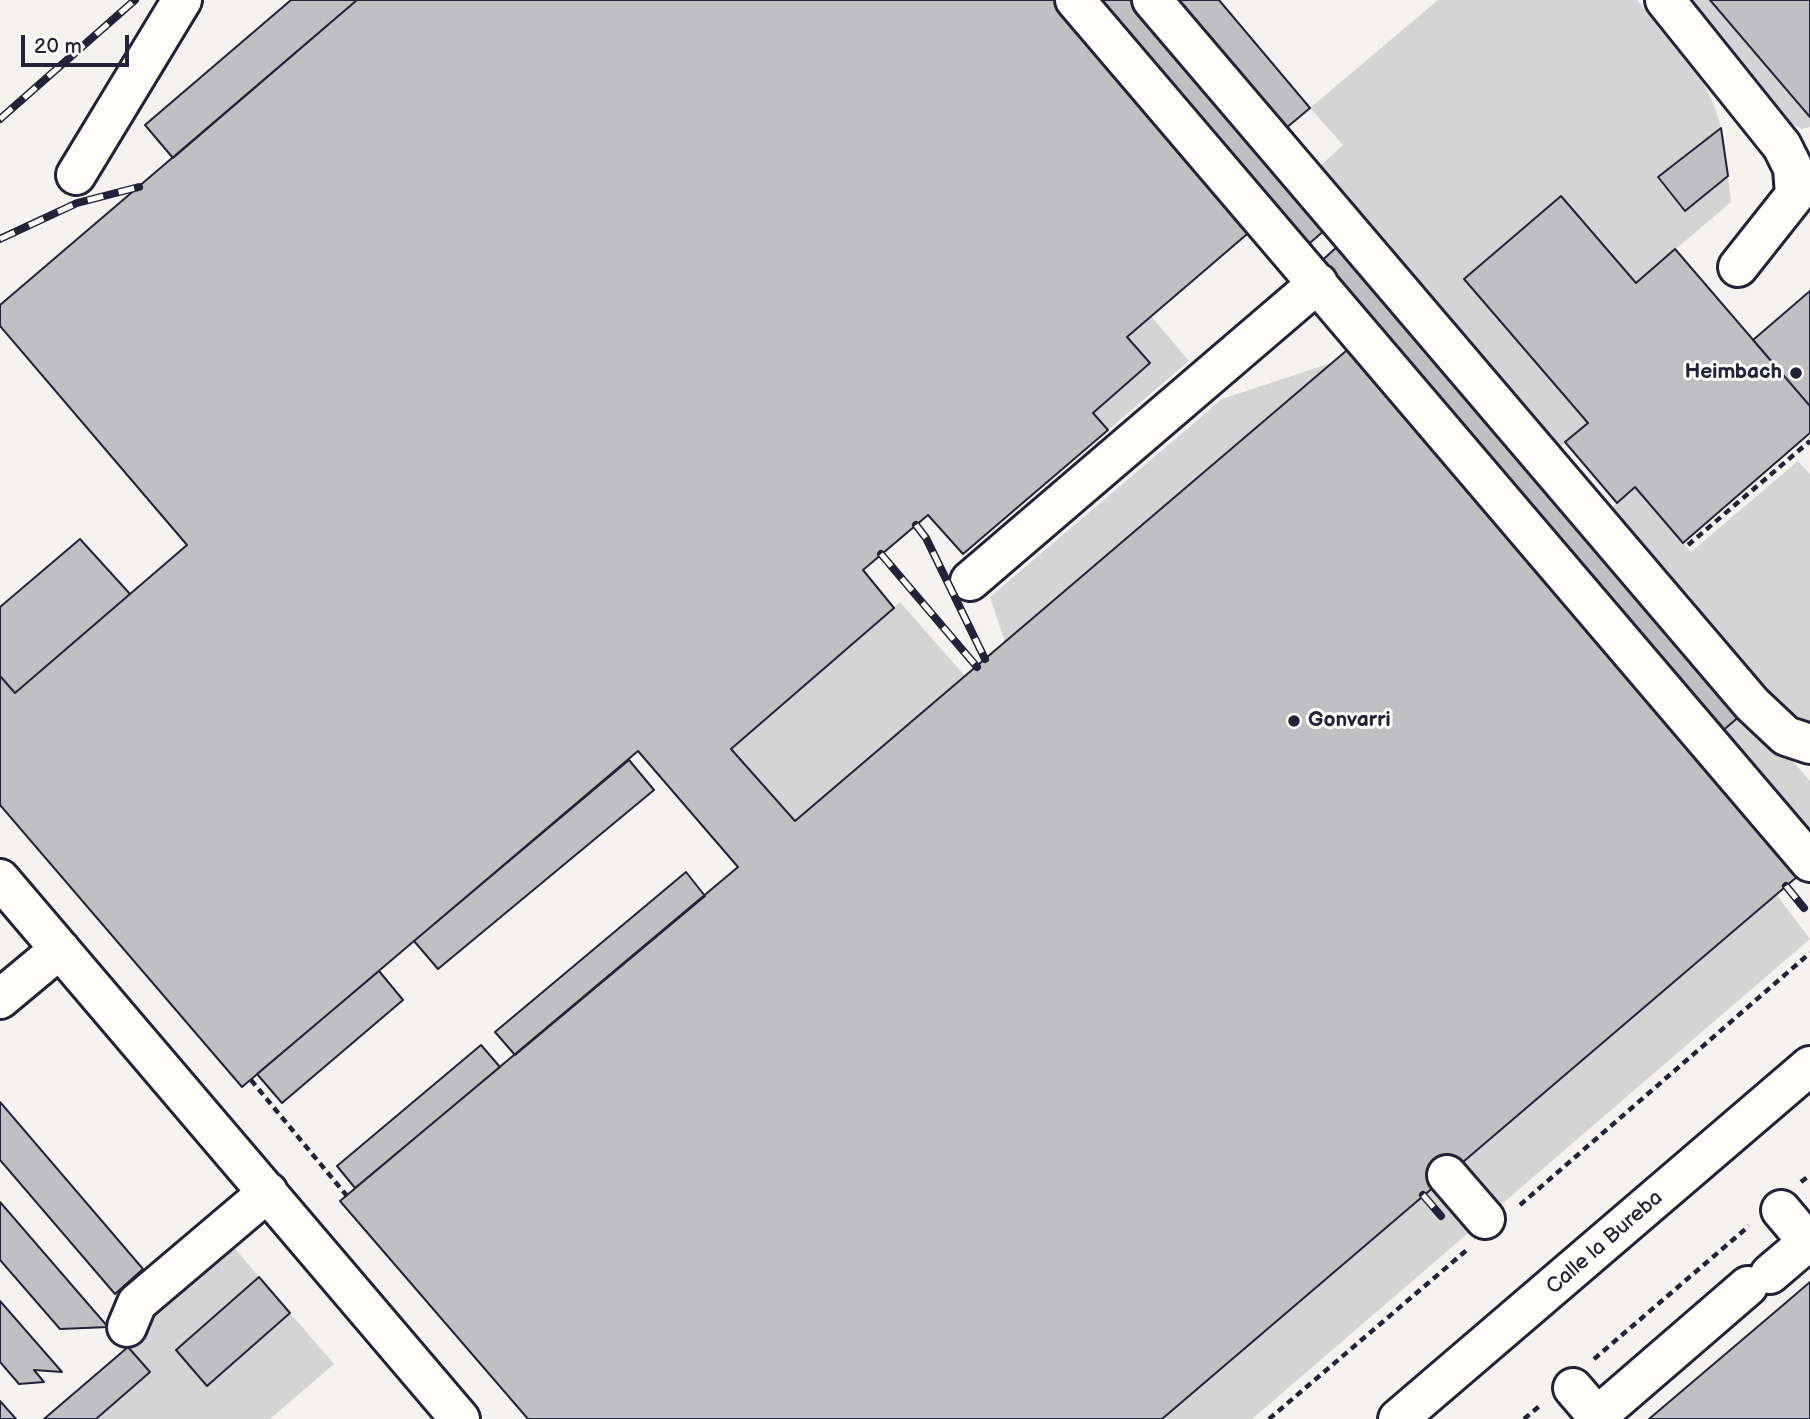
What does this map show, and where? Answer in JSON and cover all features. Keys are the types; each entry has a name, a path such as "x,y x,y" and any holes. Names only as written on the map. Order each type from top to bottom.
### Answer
{"street":[{"path":"76,175 182,0"},
{"path":"1074,0 1810,862"},
{"path":"1153,0 1752,704 1786,736 1810,744"},
{"path":"1665,0 1770,130 1793,168 1795,195 1738,267"},
{"path":"970,581 1318,283"},
{"path":"0,879 460,1419"},
{"path":"0,999 60,949"},
{"name":"Calle la Bureba","path":"1400,1418 1810,1066"},
{"path":"1447,1175 1491,1224"},
{"path":"127,1327 136,1303 268,1192"},
{"path":"1581,1397 1759,1280 1809,1241 1768,1216"}],"path":[{"path":"1689,545 1810,441"},
{"path":"1269,1419 1491,1224 1810,953"},
{"path":"251,1080 347,1196"},
{"path":"1524,1419 1581,1397 1768,1216"}],"shaded area":[{"path":"1438,0 1637,0 1676,44 1698,74 1715,108 1721,128 1658,178 1685,211 1728,176 1731,202 1636,283 1560,196 1464,279 1588,423 1558,449 1320,166 1343,145 1310,108"},
{"path":"1687,0 1710,0 1810,117 1810,127 1801,129 1789,122"},
{"path":"1151,316 1189,361 1108,430 1093,413 1150,364 1127,337"},
{"path":"1334,362 1005,642 990,597 1222,399"},
{"path":"1798,461 1810,474 1810,724 1796,719 1779,706 1610,509 1635,487 1691,552"},
{"path":"900,602 965,676 795,821 731,749"},
{"path":"1741,715 1767,745 1790,758 1810,781 1810,837 1720,733"},
{"path":"1776,894 1810,939 1252,1419 1162,1419"},
{"path":"233,1246 259,1277 176,1350 207,1385 290,1313 334,1364 270,1419 96,1419 150,1372 124,1341"}],"building":[{"path":"291,0 357,0 173,158 145,125"},
{"name":"Gonvarri","path":"357,0 1055,0 1253,229 1127,337 1150,363 1093,413 1108,430 963,554 928,515 863,570 894,608 731,749 795,821 1353,345 1805,870 1162,1419 528,1419 340,1201 738,867 638,751 242,1087 0,805 0,676 15,693 187,545 0,326 0,305"},
{"path":"1089,0 1130,0 1326,229 1303,249"},
{"path":"1176,0 1219,0 1310,108 1285,129"},
{"path":"1710,0 1810,0 1810,117"},
{"path":"1721,128 1728,176 1685,211 1658,177"},
{"path":"1561,196 1636,283 1675,249 1810,406 1810,433 1683,543 1635,487 1617,503 1565,442 1588,423 1464,279"},
{"path":"1338,246 1741,715 1720,733 1317,265"},
{"name":"Heimbach","path":"1810,291 1810,406 1753,340"},
{"path":"80,539 130,594 15,693 0,676 0,607"},
{"path":"629,760 654,790 438,969 414,941"},
{"path":"686,872 705,896 515,1055 495,1032"},
{"path":"379,971 403,1000 282,1103 257,1074"},
{"path":"481,1045 500,1067 355,1188 337,1166"},
{"path":"0,1102 143,1269 115,1294 0,1160"},
{"path":"0,1202 108,1327 60,1329 0,1260"},
{"path":"259,1277 290,1313 207,1386 176,1350"},
{"path":"1810,1282 1810,1419 1649,1419 1782,1306"},
{"path":"0,1301 62,1372 34,1370 44,1382 19,1384 0,1362"},
{"path":"128,1347 150,1372 96,1419 44,1419"},
{"path":"0,1401 16,1419 0,1419"}],"railway":[{"path":"0,119 135,0"},
{"path":"0,239 77,203 139,187"},
{"path":"916,525 926,538 985,659"},
{"path":"881,554 977,667"},
{"path":"1786,886 1804,908"},
{"path":"1423,1195 1441,1216"}],"place":[{"name":"Heimbach","path":"1796,373"},
{"name":"Gonvarri","path":"1294,721"}]}
